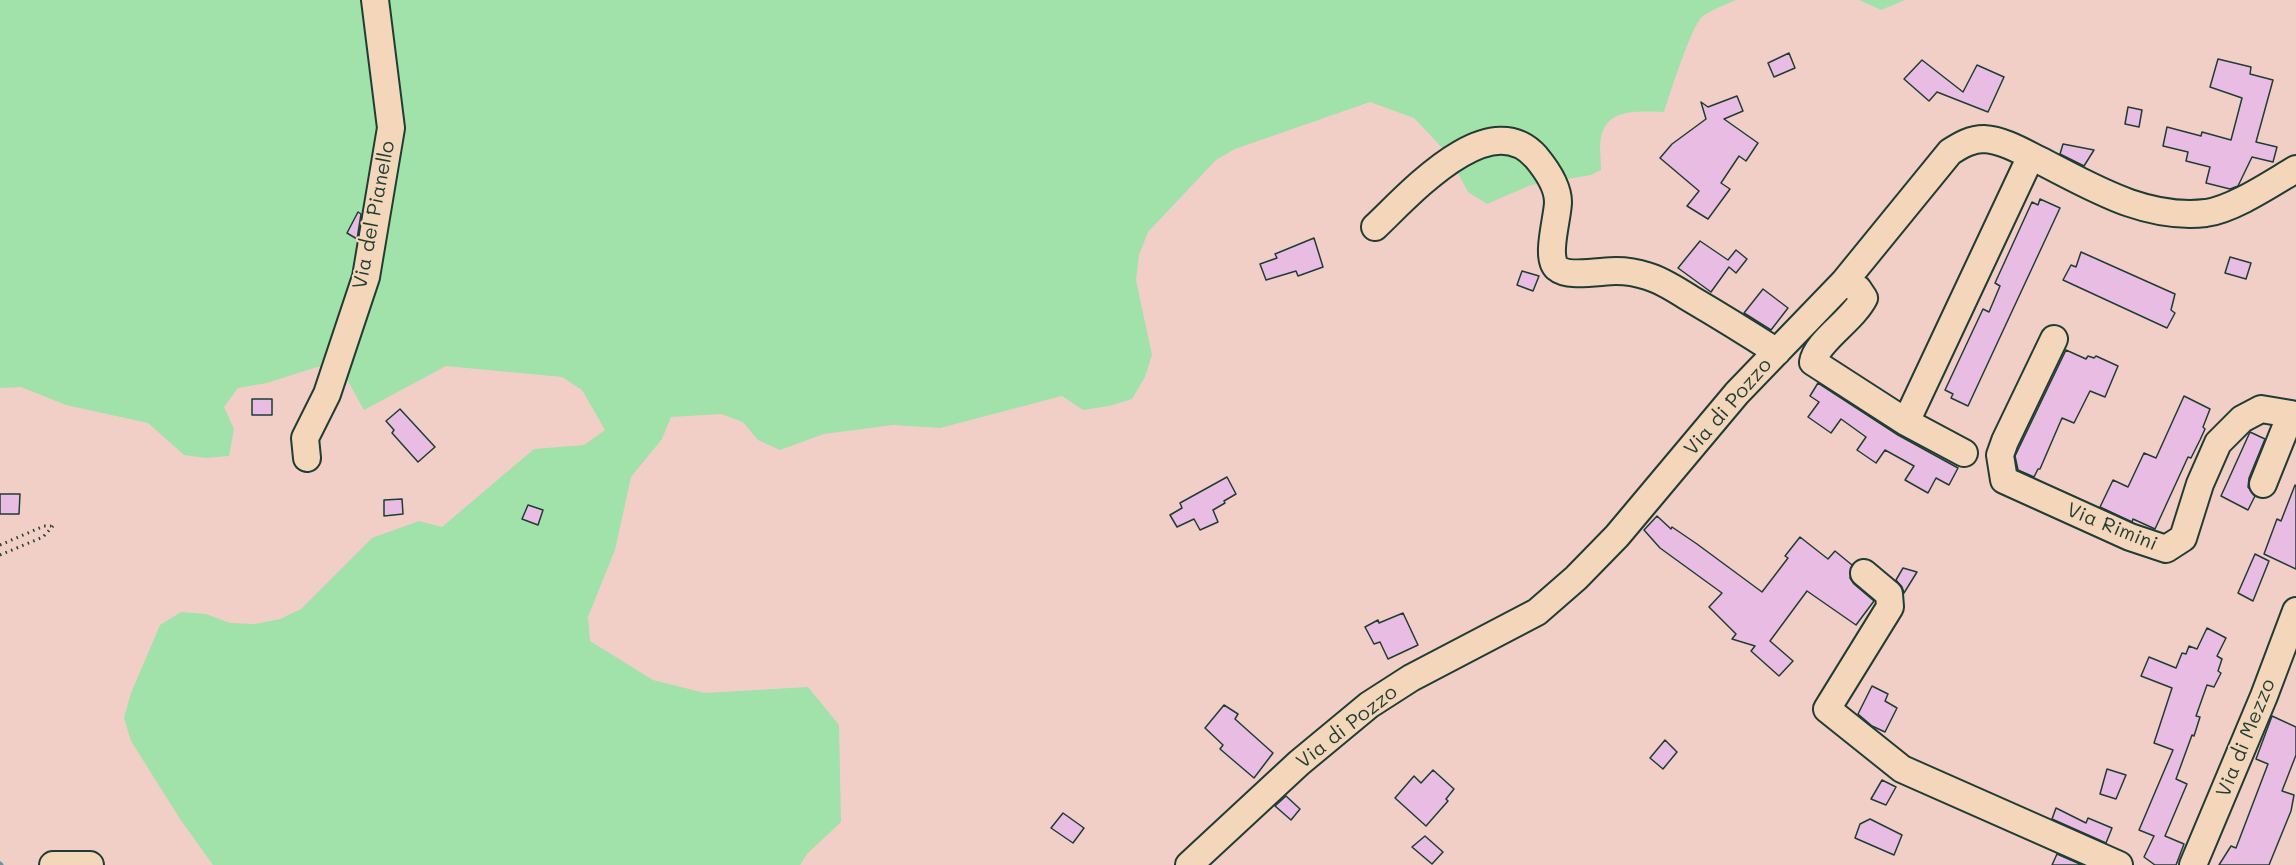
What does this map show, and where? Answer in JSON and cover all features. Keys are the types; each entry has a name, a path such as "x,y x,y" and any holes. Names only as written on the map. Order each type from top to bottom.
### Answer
{"street":[{"name":"Via del Pianello","path":"308,458 305,438 327,394 366,277 390,128 375,0"},
{"name":"Via di Pozzo","path":"1189,865 1299,763 1370,705 1411,678 1537,612 1617,536 1737,393 1844,282 1950,152 1961,145 1972,140 1998,141 2124,202 2174,214 2208,213 2232,205 2296,169"},
{"path":"1375,227 1423,182 1466,149 1485,143 1506,141 1522,145 1544,167 1556,189 1558,201 1552,258 1556,268 1567,273 1617,271 1649,276 1736,325 1777,352"},
{"path":"1906,422 2031,156"},
{"path":"1844,282 1858,289 1864,298 1848,322 1815,354 1813,362 1906,422 1964,453"},
{"name":"Via Rimini","path":"2054,339 2000,455 2004,480 2130,537 2166,549 2183,538 2200,484 2218,443 2242,419 2261,409 2294,415"},
{"path":"2263,484 2294,415"},
{"path":"1864,573 1888,594 1890,607 1827,709 1902,769 2119,865"},
{"name":"Via di Mezzo","path":"2193,865 2264,696 2296,611"},
{"path":"53,865 68,863 90,865"}],"path":[{"path":"0,545 44,526 53,526 43,537 0,555"}],"green space":[{"path":"0,0 1736,0 1710,12 1697,23 1664,112 1621,114 1607,123 1601,140 1601,170 1591,175 1531,185 1487,204 1468,192 1447,153 1414,118 1370,102 1235,149 1216,160 1148,232 1139,255 1136,280 1152,355 1145,377 1132,399 1083,410 1062,396 940,428 893,425 824,434 780,450 758,440 743,422 721,414 671,417 662,439 631,477 615,550 588,617 590,641 653,680 705,693 808,687 839,725 841,822 807,854 800,865 213,865 180,819 131,741 124,718 131,693 160,625 181,612 206,614 230,623 255,624 280,619 301,609 372,538 419,521 442,527 534,449 584,445 605,430 582,390 562,377 446,366 364,410 340,367 317,367 267,383 238,388 224,407 234,429 229,456 205,458 184,455 148,423 66,405 21,387 0,388"},
{"path":"1859,0 1905,0 1881,10"}],"building":[{"path":"1789,53 1795,68 1774,77 1768,63"},
{"path":"2218,59 2251,67 2250,74 2273,80 2256,142 2277,147 2273,162 2252,157 2238,186 2230,189 2206,183 2210,167 2186,161 2188,152 2163,146 2167,127 2201,136 2202,132 2231,140 2242,98 2210,87"},
{"path":"1922,60 1963,92 1977,65 2004,77 1988,112 1937,92 1929,101 1904,79"},
{"path":"1737,96 1743,111 1724,119 1758,143 1746,161 1739,156 1721,183 1730,189 1708,219 1687,206 1699,191 1660,158 1672,144 1706,119 1701,102 1708,107"},
{"path":"2128,107 2142,110 2139,127 2125,124"},
{"path":"2063,144 2094,150 2084,166 2060,154"},
{"path":"2040,199 2060,208 1968,406 1951,398 1953,394 1945,390 1983,309 1989,312 2000,286 1995,283 2032,202 2038,205"},
{"path":"358,212 361,214 357,239 347,233"},
{"path":"1314,238 1323,267 1298,276 1296,271 1266,280 1260,264 1277,258 1275,254"},
{"path":"1700,241 1728,260 1736,250 1747,259 1736,273 1729,267 1711,292 1678,268"},
{"path":"2081,252 2175,294 2171,310 2175,313 2167,328 2063,280 2071,265 2076,267"},
{"path":"2230,257 2251,263 2246,279 2225,273"},
{"path":"1522,271 1539,276 1533,291 1517,285"},
{"path":"1763,289 1788,308 1771,330 1744,313"},
{"path":"2066,350 2086,359 2088,356 2094,358 2096,356 2118,366 2105,397 2090,391 2074,423 2062,418 2040,469 2034,477 2018,470 2015,456"},
{"path":"1818,383 1898,435 1958,468 1949,485 1936,478 1928,493 1905,480 1914,466 1885,450 1876,463 1857,450 1866,437 1841,419 1831,433 1808,417 1819,402 1810,396"},
{"path":"2184,396 2210,409 2200,440 2191,458 2188,457 2155,529 2133,519 2132,522 2100,507 2113,480 2128,487 2144,453 2156,458"},
{"path":"252,399 272,399 272,415 252,415"},
{"path":"400,409 435,447 418,462 392,433 394,430 386,421"},
{"path":"2250,432 2265,439 2249,478 2248,487 2255,496 2248,510 2221,496"},
{"path":"1227,477 1236,494 1213,510 1218,522 1200,530 1194,519 1177,527 1170,515 1182,508 1180,503"},
{"path":"2295,485 2296,569 2264,554 2277,519 2281,521"},
{"path":"0,494 20,494 19,514 0,514"},
{"path":"402,499 403,514 384,516 384,500"},
{"path":"528,505 543,510 538,525 522,519"},
{"path":"1657,516 1671,529 1672,527 1697,544 1762,592 1788,558 1785,556 1800,537 1828,559 1835,551 1852,565 1850,578 1874,601 1856,625 1807,591 1770,641 1793,661 1779,676 1751,651 1755,646 1732,639 1736,634 1709,607 1722,593 1660,548 1644,530"},
{"path":"2255,554 2269,561 2253,601 2238,593"},
{"path":"1903,568 1917,572 1904,593 1896,580"},
{"path":"1403,613 1418,645 1388,659 1380,642 1374,644 1365,627 1378,620 1379,623"},
{"path":"2207,628 2226,638 2217,656 2222,659 2218,671 2221,673 2214,687 2207,685 2196,716 2200,717 2194,736 2192,735 2176,779 2187,784 2165,836 2184,844 2176,865 2155,865 2144,857 2154,836 2139,830 2173,750 2154,743 2172,688 2141,676 2149,657 2176,668 2182,653 2186,654 2189,646 2197,649"},
{"path":"1872,686 1888,694 1885,701 1897,708 1885,732 1872,726 1858,714"},
{"path":"1224,705 1238,714 1235,719 1273,753 1254,778 1220,749 1223,745 1205,728"},
{"path":"2272,716 2296,727 2296,755 2282,791 2294,795 2291,811 2269,865 2219,865 2231,846 2236,848 2268,764 2256,759"},
{"path":"1665,740 1677,752 1663,769 1650,758"},
{"path":"2107,769 2126,775 2116,799 2100,794"},
{"path":"1433,770 1454,789 1446,799 1448,801 1426,826 1395,798 1414,776 1421,783"},
{"path":"1882,780 1896,787 1886,805 1871,799"},
{"path":"1286,796 1300,809 1291,820 1275,806"},
{"path":"2056,808 2086,823 2088,818 2112,828 2106,843 2052,819"},
{"path":"1063,813 1084,828 1073,843 1051,828"},
{"path":"1870,819 1902,835 1894,855 1855,838 1860,824"},
{"path":"1425,836 1443,852 1432,864 1412,847"},
{"path":"2057,854 2082,865 2052,865"}]}
